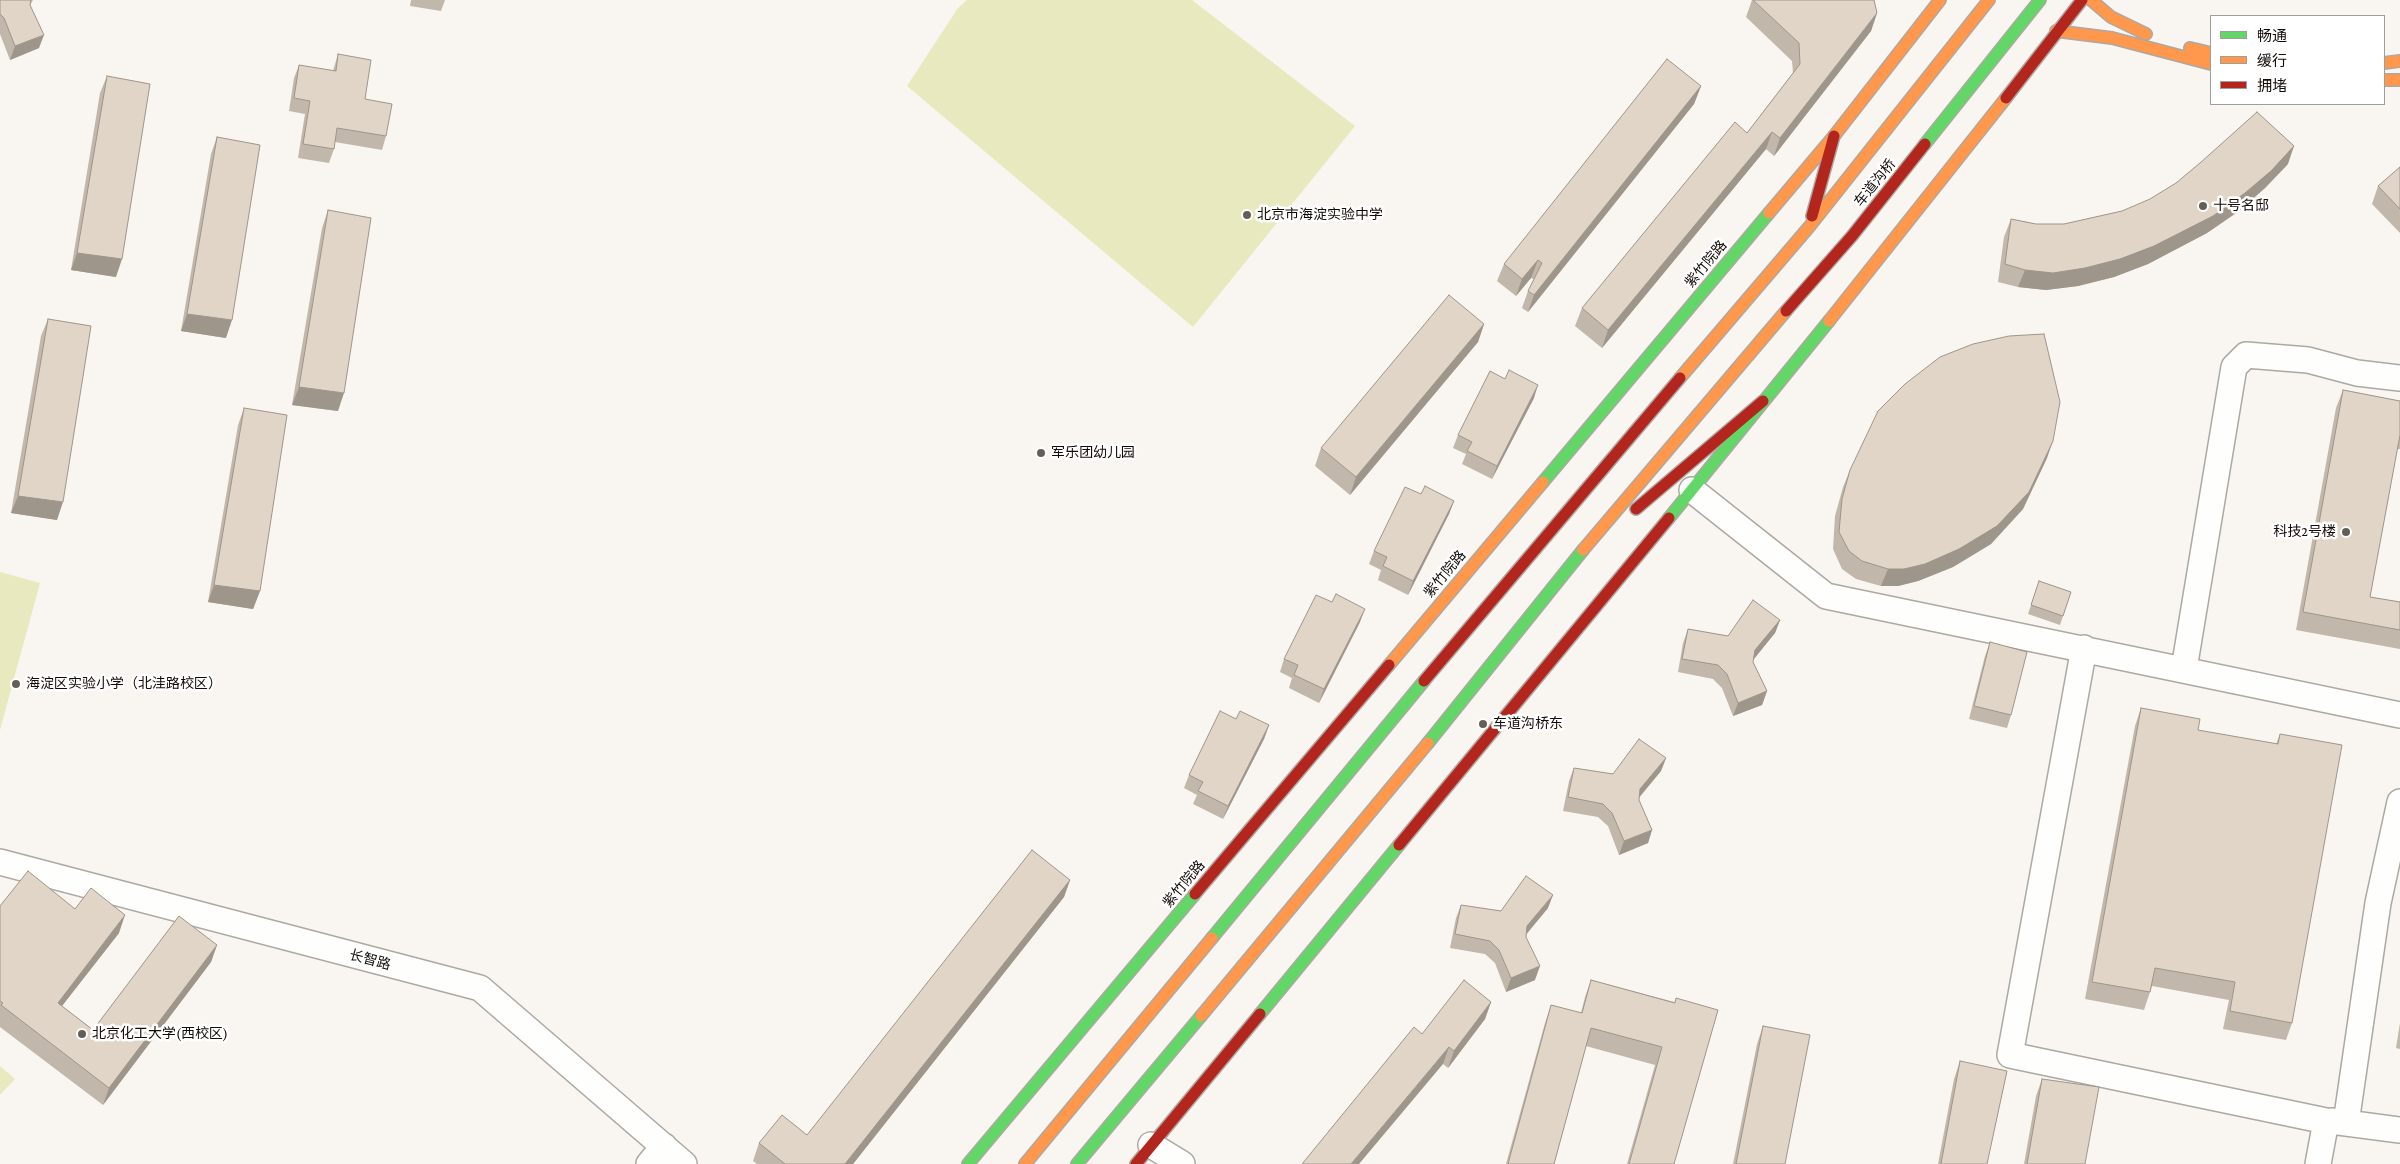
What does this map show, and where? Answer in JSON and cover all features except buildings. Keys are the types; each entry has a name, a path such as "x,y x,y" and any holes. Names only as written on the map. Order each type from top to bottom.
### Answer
{"main road":[{"name":"车道沟桥","path":"1810,227 1988,0"},
{"name":"车道沟桥","path":"1574,561 1726,379 1852,236 2040,0"},
{"path":"1136,1164 1692,490 1924,204 2056,31 2082,0"},
{"path":"2091,0 2110,18 2210,64"},
{"name":"紫竹院路","path":"968,1164 1834,136 1938,2"},
{"path":"2056,31 2112,38 2189,54 2210,52"},
{"path":"2385,63 2400,61"},
{"path":"2385,80 2400,80"},
{"path":"1025,1164 1529,554 1810,227 1834,136"},
{"path":"1077,1164 1461,704 1574,561 1763,401"}],"street":[{"path":"2184,669 2234,367 2246,355 2308,360 2357,373 2400,378"},
{"path":"1692,490 1826,596 2400,715"},
{"path":"2084,648 2010,1055 2336,1122 2400,1130"},
{"path":"2318,1164 2336,1122 2378,903 2400,802"},
{"name":"长智路","path":"0,862 480,988 656,1155 684,1164"},
{"path":"1151,1145 1182,1164"}],"green space":[{"path":"967,0 1192,0 1355,126 1193,327 907,86 958,8"},
{"path":"0,572 40,583 0,730"},
{"path":"0,1066 15,1079 0,1095"}],"traffic: fast":[{"path":"1925,144 2040,0"},
{"path":"1543,482 1769,213"},
{"path":"1669,518 1829,321"},
{"path":"1428,743 1583,550"},
{"path":"1212,938 1424,681"},
{"path":"1260,1014 1399,845"},
{"path":"968,1164 1195,894"},
{"path":"1077,1164 1201,1016"}],"traffic: slow":[{"path":"1769,213 1834,136 1940,0"},
{"path":"1680,378 1809,227 1989,0"},
{"path":"2091,0 2111,17 2146,34"},
{"path":"2056,31 2112,38 2210,64"},
{"path":"2190,48 2210,53"},
{"path":"2385,63 2400,61"},
{"path":"2385,80 2400,80"},
{"path":"1829,321 2006,98"},
{"path":"1583,550 1786,311"},
{"path":"1389,665 1543,482"},
{"path":"1201,1016 1428,743"},
{"path":"1025,1164 1212,938"}],"traffic: jam":[{"path":"2006,98 2082,0"},
{"path":"1812,216 1834,136"},
{"path":"1786,311 1852,236 1925,144"},
{"path":"1424,681 1680,378"},
{"path":"1636,509 1763,401"},
{"path":"1399,845 1669,518"},
{"path":"1195,894 1389,665"},
{"path":"1136,1164 1260,1014"}],"place":[{"name":"十号名邸","path":"2203,206"},
{"name":"北京市海淀实验中学","path":"1247,215"},
{"name":"军乐团幼儿园","path":"1041,453"},
{"name":"科技2号楼","path":"2346,532"},
{"name":"海淀区实验小学（北洼路校区）","path":"16,684"},
{"name":"车道沟桥东","path":"1483,724"},
{"name":"北京化工大学(西校区)","path":"82,1034"}]}
